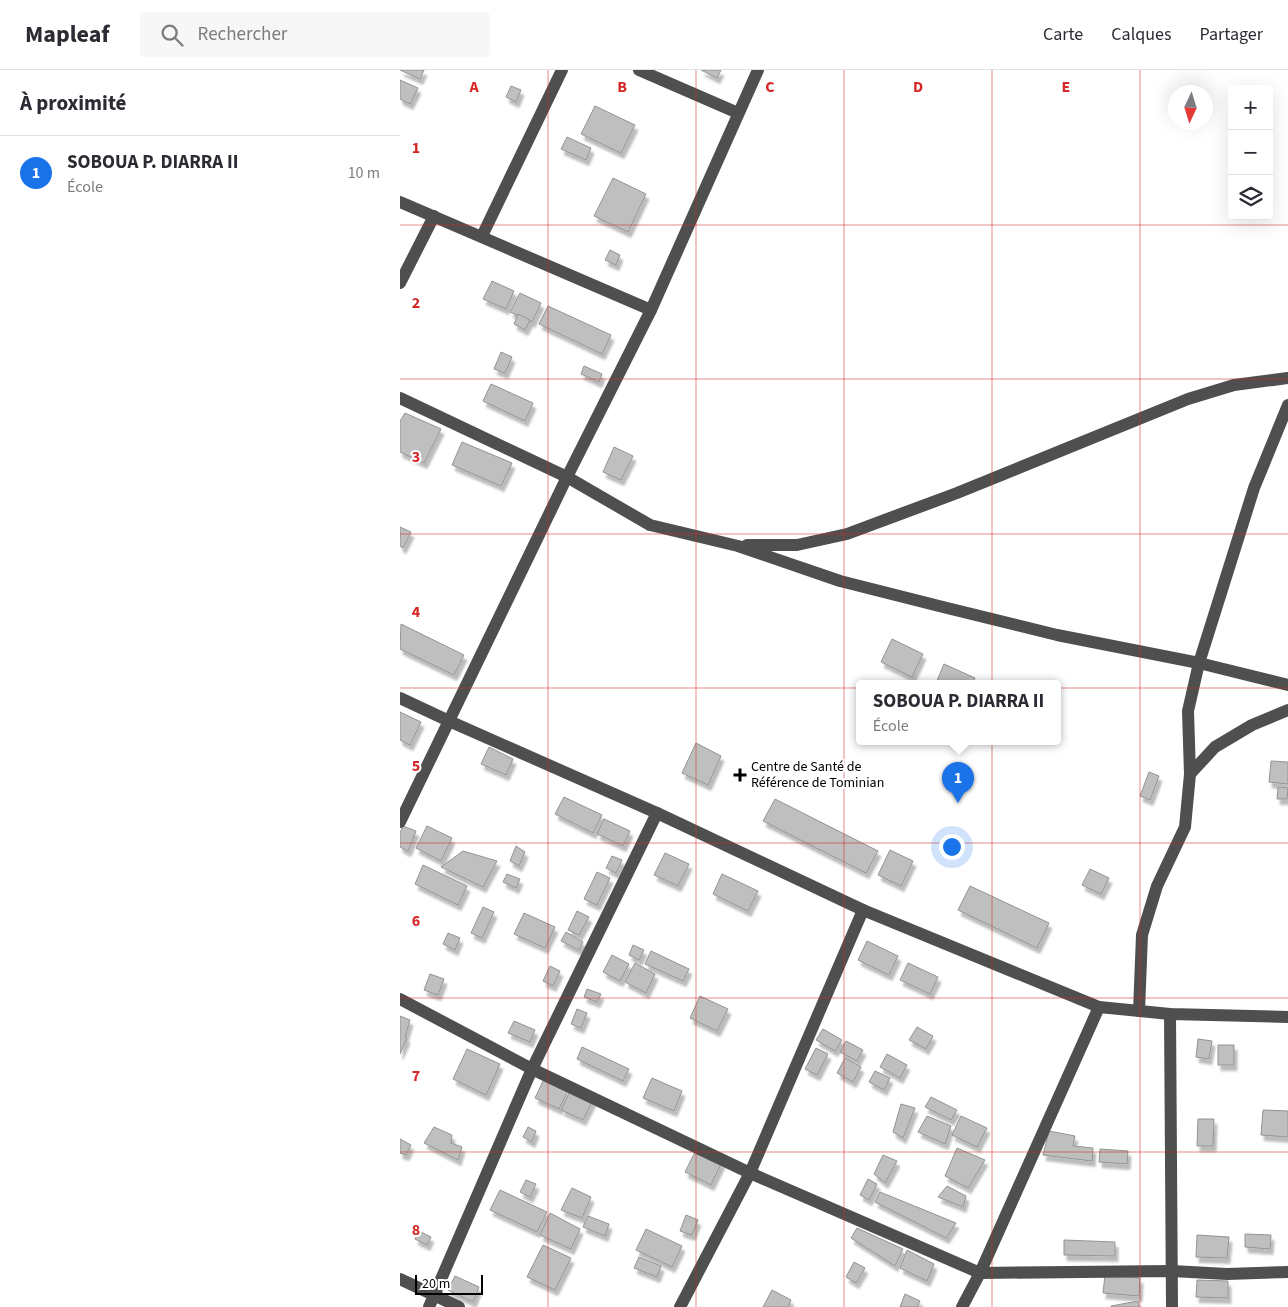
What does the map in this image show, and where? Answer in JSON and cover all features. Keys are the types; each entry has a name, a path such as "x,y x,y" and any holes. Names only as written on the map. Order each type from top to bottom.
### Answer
{"street":[{"path":"482,236 562,70"},
{"path":"639,70 738,113"},
{"path":"400,822 567,477 651,310 758,70"},
{"path":"400,202 651,310"},
{"path":"400,284 434,216"},
{"path":"738,546 796,545 847,534 957,493 1188,399 1234,385 1288,378"},
{"path":"400,398 567,477 650,525 738,546 850,583 1057,635 1198,663 1288,686"},
{"path":"1139,1011 1142,935 1158,886 1185,827 1190,774 1188,711 1198,663 1254,488 1288,405"},
{"path":"400,698 657,813 863,910 1099,1007 1170,1014 1288,1017"},
{"path":"1190,774 1215,747 1252,725 1288,710"},
{"path":"429,1307 532,1069 657,813"},
{"path":"680,1307 750,1173 863,910"},
{"path":"400,999 532,1069 750,1173 980,1273 1172,1271 1227,1274 1288,1272"},
{"path":"962,1307 980,1273 1099,1007"},
{"path":"1170,1014 1172,1307"},
{"path":"400,1279 459,1307"}],"building":[{"path":"400,70 424,70 420,79"},
{"path":"701,70 721,70 717,78"},
{"path":"400,80 418,88 410,104 400,99"},
{"path":"511,86 521,90 516,102 506,97"},
{"path":"595,106 635,125 621,153 581,134"},
{"path":"567,137 591,148 586,160 561,149"},
{"path":"613,178 646,194 628,232 594,216"},
{"path":"610,250 620,255 616,265 605,260"},
{"path":"492,281 514,291 506,309 483,299"},
{"path":"520,293 541,303 532,322 510,312"},
{"path":"548,306 611,335 602,354 539,324"},
{"path":"518,314 530,320 525,330 514,324"},
{"path":"501,352 512,357 505,373 494,369"},
{"path":"584,366 602,374 599,382 581,374"},
{"path":"491,384 533,403 525,421 483,401"},
{"path":"405,413 441,429 424,463 400,452 400,421"},
{"path":"462,442 512,463 501,486 452,465"},
{"path":"614,447 633,456 621,480 603,472"},
{"path":"400,527 411,532 403,548 400,546"},
{"path":"401,624 464,655 454,675 400,649"},
{"path":"892,639 923,654 912,677 881,662"},
{"path":"944,664 975,678 974,680 937,680"},
{"path":"400,712 421,722 410,745 400,740"},
{"path":"696,743 721,756 708,785 682,773"},
{"path":"489,747 513,759 506,775 481,764"},
{"path":"1271,761 1288,762 1288,784 1269,782"},
{"path":"1149,772 1159,776 1150,800 1140,796"},
{"path":"1278,787 1288,788 1287,799 1277,799"},
{"path":"564,797 602,815 593,833 555,814"},
{"path":"775,799 878,851 866,873 763,821"},
{"path":"604,819 630,831 623,846 597,834"},
{"path":"403,826 416,831 408,851 400,847 400,833"},
{"path":"427,826 452,838 441,861 416,848"},
{"path":"516,846 525,852 519,866 510,861"},
{"path":"890,850 913,861 901,886 878,875"},
{"path":"463,851 497,861 483,887 441,867"},
{"path":"665,853 689,864 678,886 654,875"},
{"path":"612,856 622,860 616,873 606,868"},
{"path":"423,865 467,886 458,905 415,884"},
{"path":"1090,869 1109,878 1101,894 1082,885"},
{"path":"597,872 610,878 597,905 584,899"},
{"path":"507,874 520,879 516,888 503,882"},
{"path":"722,874 758,891 748,911 713,894"},
{"path":"970,886 1049,923 1037,948 958,910"},
{"path":"483,907 494,912 482,938 471,933"},
{"path":"577,911 589,917 579,935 568,930"},
{"path":"524,913 555,927 545,948 514,934"},
{"path":"566,932 583,942 579,950 561,941"},
{"path":"448,933 460,938 455,950 443,944"},
{"path":"867,941 898,956 889,975 858,960"},
{"path":"633,945 644,950 639,960 629,955"},
{"path":"651,951 689,969 683,981 645,964"},
{"path":"612,955 629,964 620,981 603,972"},
{"path":"635,963 655,974 646,993 625,982"},
{"path":"908,963 938,977 930,994 900,980"},
{"path":"550,966 560,971 553,986 543,981"},
{"path":"430,974 444,979 438,995 424,990"},
{"path":"587,989 601,994 597,1002 584,997"},
{"path":"700,996 728,1009 717,1031 690,1018"},
{"path":"577,1009 587,1013 581,1028 571,1024"},
{"path":"400,1016 410,1020 405,1037 407,1038 400,1054"},
{"path":"514,1021 535,1030 530,1042 508,1033"},
{"path":"917,1027 933,1036 926,1049 909,1040"},
{"path":"823,1029 842,1040 835,1051 816,1040"},
{"path":"1198,1039 1212,1041 1209,1059 1196,1057"},
{"path":"846,1041 863,1050 857,1061 840,1052"},
{"path":"1218,1045 1234,1045 1234,1065 1218,1065"},
{"path":"582,1047 629,1069 623,1081 577,1059"},
{"path":"816,1048 828,1054 817,1075 805,1069"},
{"path":"467,1049 500,1064 486,1095 453,1079"},
{"path":"887,1054 907,1065 900,1078 880,1067"},
{"path":"845,1058 861,1067 853,1082 837,1073"},
{"path":"875,1071 890,1078 884,1090 869,1082"},
{"path":"652,1078 682,1091 674,1111 643,1098"},
{"path":"544,1079 568,1091 559,1109 535,1098"},
{"path":"570,1091 593,1100 583,1120 561,1110"},
{"path":"931,1097 957,1110 951,1120 925,1107"},
{"path":"901,1104 915,1108 903,1138 893,1132"},
{"path":"1263,1110 1288,1111 1288,1137 1261,1135"},
{"path":"927,1116 951,1126 945,1144 918,1132"},
{"path":"961,1116 987,1128 977,1147 952,1135"},
{"path":"1198,1119 1214,1119 1213,1146 1197,1146"},
{"path":"434,1127 452,1135 451,1143 462,1147 458,1160 424,1143"},
{"path":"528,1127 536,1131 532,1142 523,1137"},
{"path":"1049,1131 1075,1136 1073,1146 1093,1148 1092,1161 1043,1155"},
{"path":"400,1139 411,1145 406,1155 400,1153"},
{"path":"957,1148 985,1160 968,1188 945,1176"},
{"path":"1100,1149 1128,1151 1127,1164 1099,1162"},
{"path":"696,1150 722,1162 711,1185 685,1172"},
{"path":"883,1155 897,1161 885,1183 874,1174"},
{"path":"868,1179 877,1184 869,1200 860,1195"},
{"path":"526,1180 536,1184 530,1197 520,1192"},
{"path":"947,1186 966,1196 963,1207 938,1197"},
{"path":"572,1188 591,1197 582,1218 561,1210"},
{"path":"500,1190 547,1212 537,1232 490,1210"},
{"path":"880,1192 956,1223 946,1238 875,1202"},
{"path":"550,1213 580,1229 571,1249 540,1235"},
{"path":"686,1215 698,1220 692,1235 680,1231"},
{"path":"588,1216 609,1224 605,1236 583,1227"},
{"path":"857,1228 903,1249 895,1266 851,1238"},
{"path":"646,1229 682,1246 672,1267 636,1250"},
{"path":"419,1231 431,1237 427,1245 415,1239"},
{"path":"1245,1234 1271,1235 1270,1249 1245,1247"},
{"path":"1197,1235 1229,1237 1227,1258 1196,1257"},
{"path":"1064,1240 1115,1242 1115,1256 1064,1255"},
{"path":"543,1245 571,1258 555,1290 527,1277"},
{"path":"907,1250 934,1264 927,1281 900,1268"},
{"path":"639,1257 661,1266 657,1277 634,1268"},
{"path":"854,1262 865,1268 856,1283 846,1277"},
{"path":"1105,1275 1140,1278 1139,1296 1103,1293"},
{"path":"455,1276 479,1287 473,1302 448,1290"},
{"path":"1197,1280 1228,1281 1228,1298 1196,1297"},
{"path":"772,1290 791,1300 788,1307 763,1307"},
{"path":"905,1294 920,1301 917,1307 900,1307"},
{"path":"1138,1301 1139,1307 1111,1307 1111,1306"}],"place":[{"name":"Centre de Santé de Référence de Tominian","path":"740,775"},
{"name":"SOBOUA P. DIARRA II","path":"958,803"}]}
